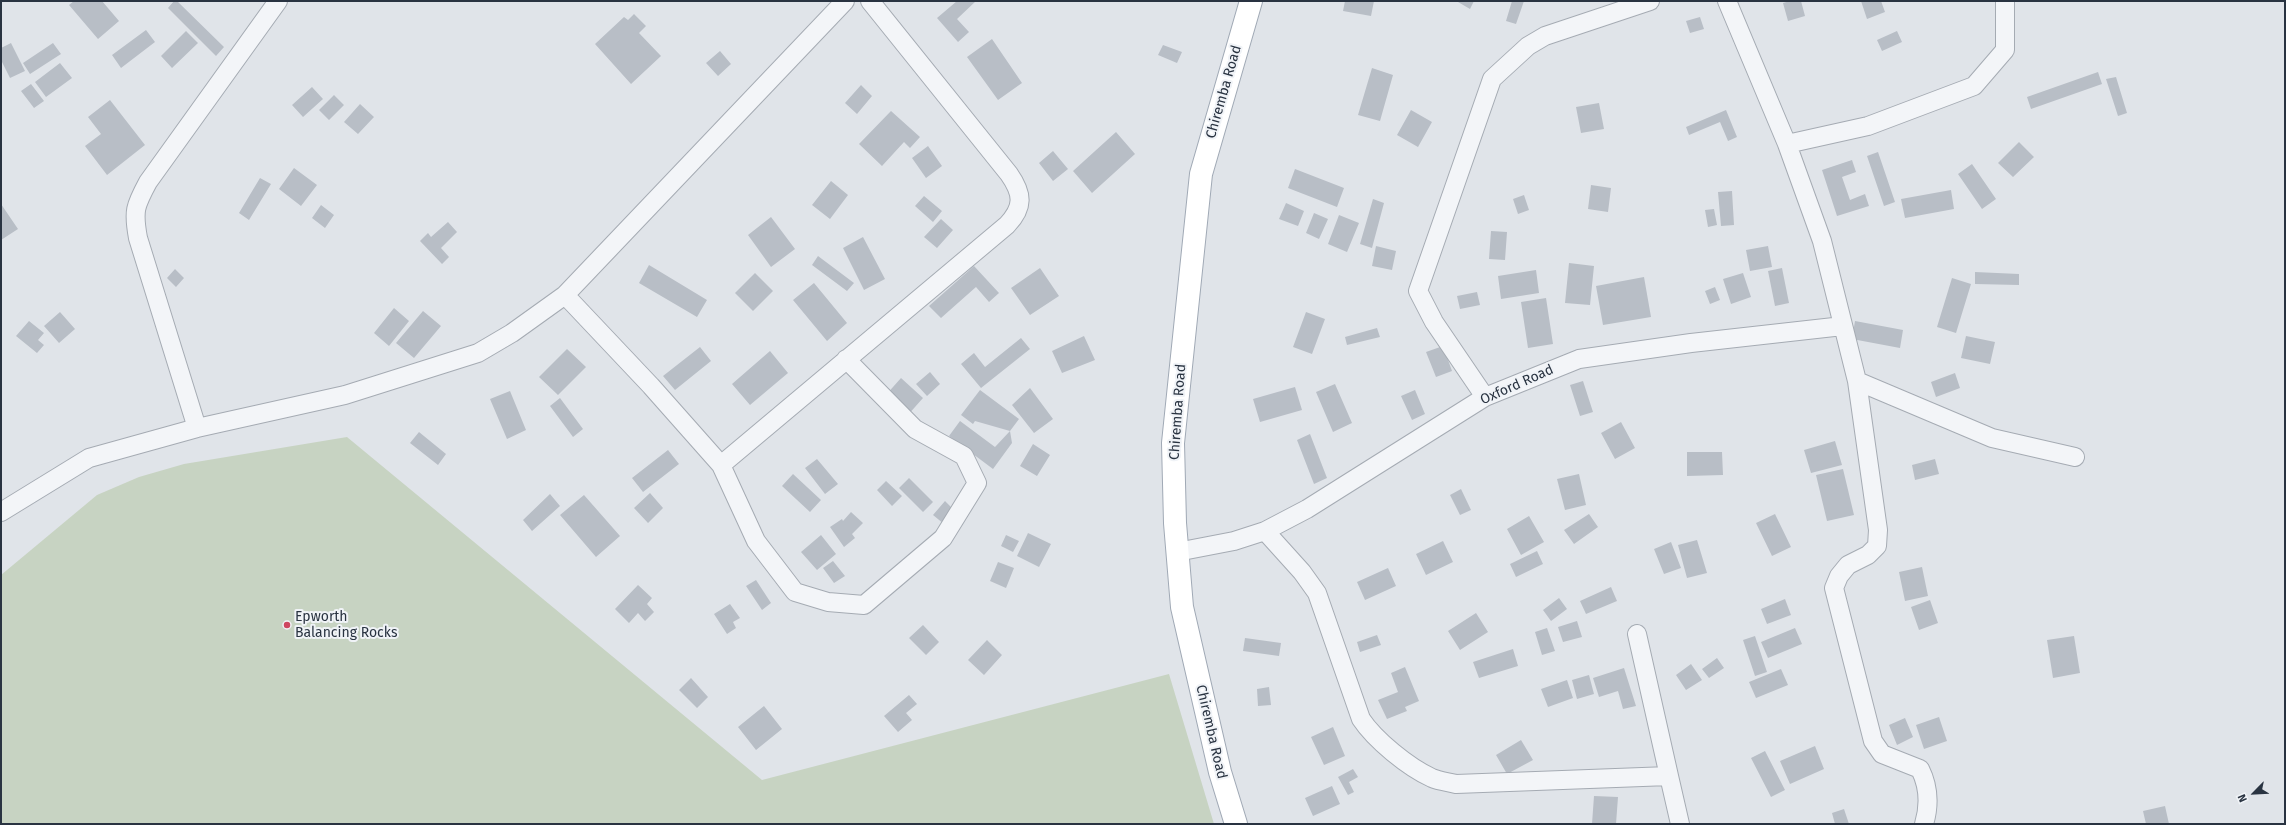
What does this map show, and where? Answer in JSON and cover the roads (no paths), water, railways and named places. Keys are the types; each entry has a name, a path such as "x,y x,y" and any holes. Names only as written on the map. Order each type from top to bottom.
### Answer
{"main road":[{"name":"Chiremba Road","path":"1236,824 1220,772 1182,607 1177,552 1173,443 1201,174 1251,1"}],"street":[{"path":"197,428 138,238 134,217 139,200 148,182 278,1"},
{"path":"1,512 89,458 197,428 345,395 478,353 512,333 564,295 845,1"},
{"path":"721,465 1016,216 1020,203 1020,193 1009,174 870,1"},
{"path":"1485,397 1434,322 1418,291 1492,80 1528,46 1545,36 1650,1"},
{"path":"1728,1 1788,144 1822,241 1857,381 1878,530 1877,546 1868,556 1848,565 1839,576 1834,588 1873,741 1882,754 1896,761 1920,769 1927,784 1928,811 1924,824"},
{"path":"1788,144 1868,126 1974,86 2005,50 2005,1"},
{"path":"564,295 651,386 721,465 756,541 795,592 828,602 864,605 943,538 977,483 964,456 914,429 846,359"},
{"name":"Oxford Road","path":"1177,552 1234,541 1265,531 1306,509 1485,397 1579,358 1691,343 1843,326"},
{"path":"1857,381 1992,438 2075,457"},
{"path":"1265,531 1302,572 1317,593 1361,719 1368,729 1411,766 1432,778 1456,784 1669,776"},
{"path":"1637,634 1680,824"}],"place":[{"name":"Epworth Balancing Rocks","path":"287,625"}]}
